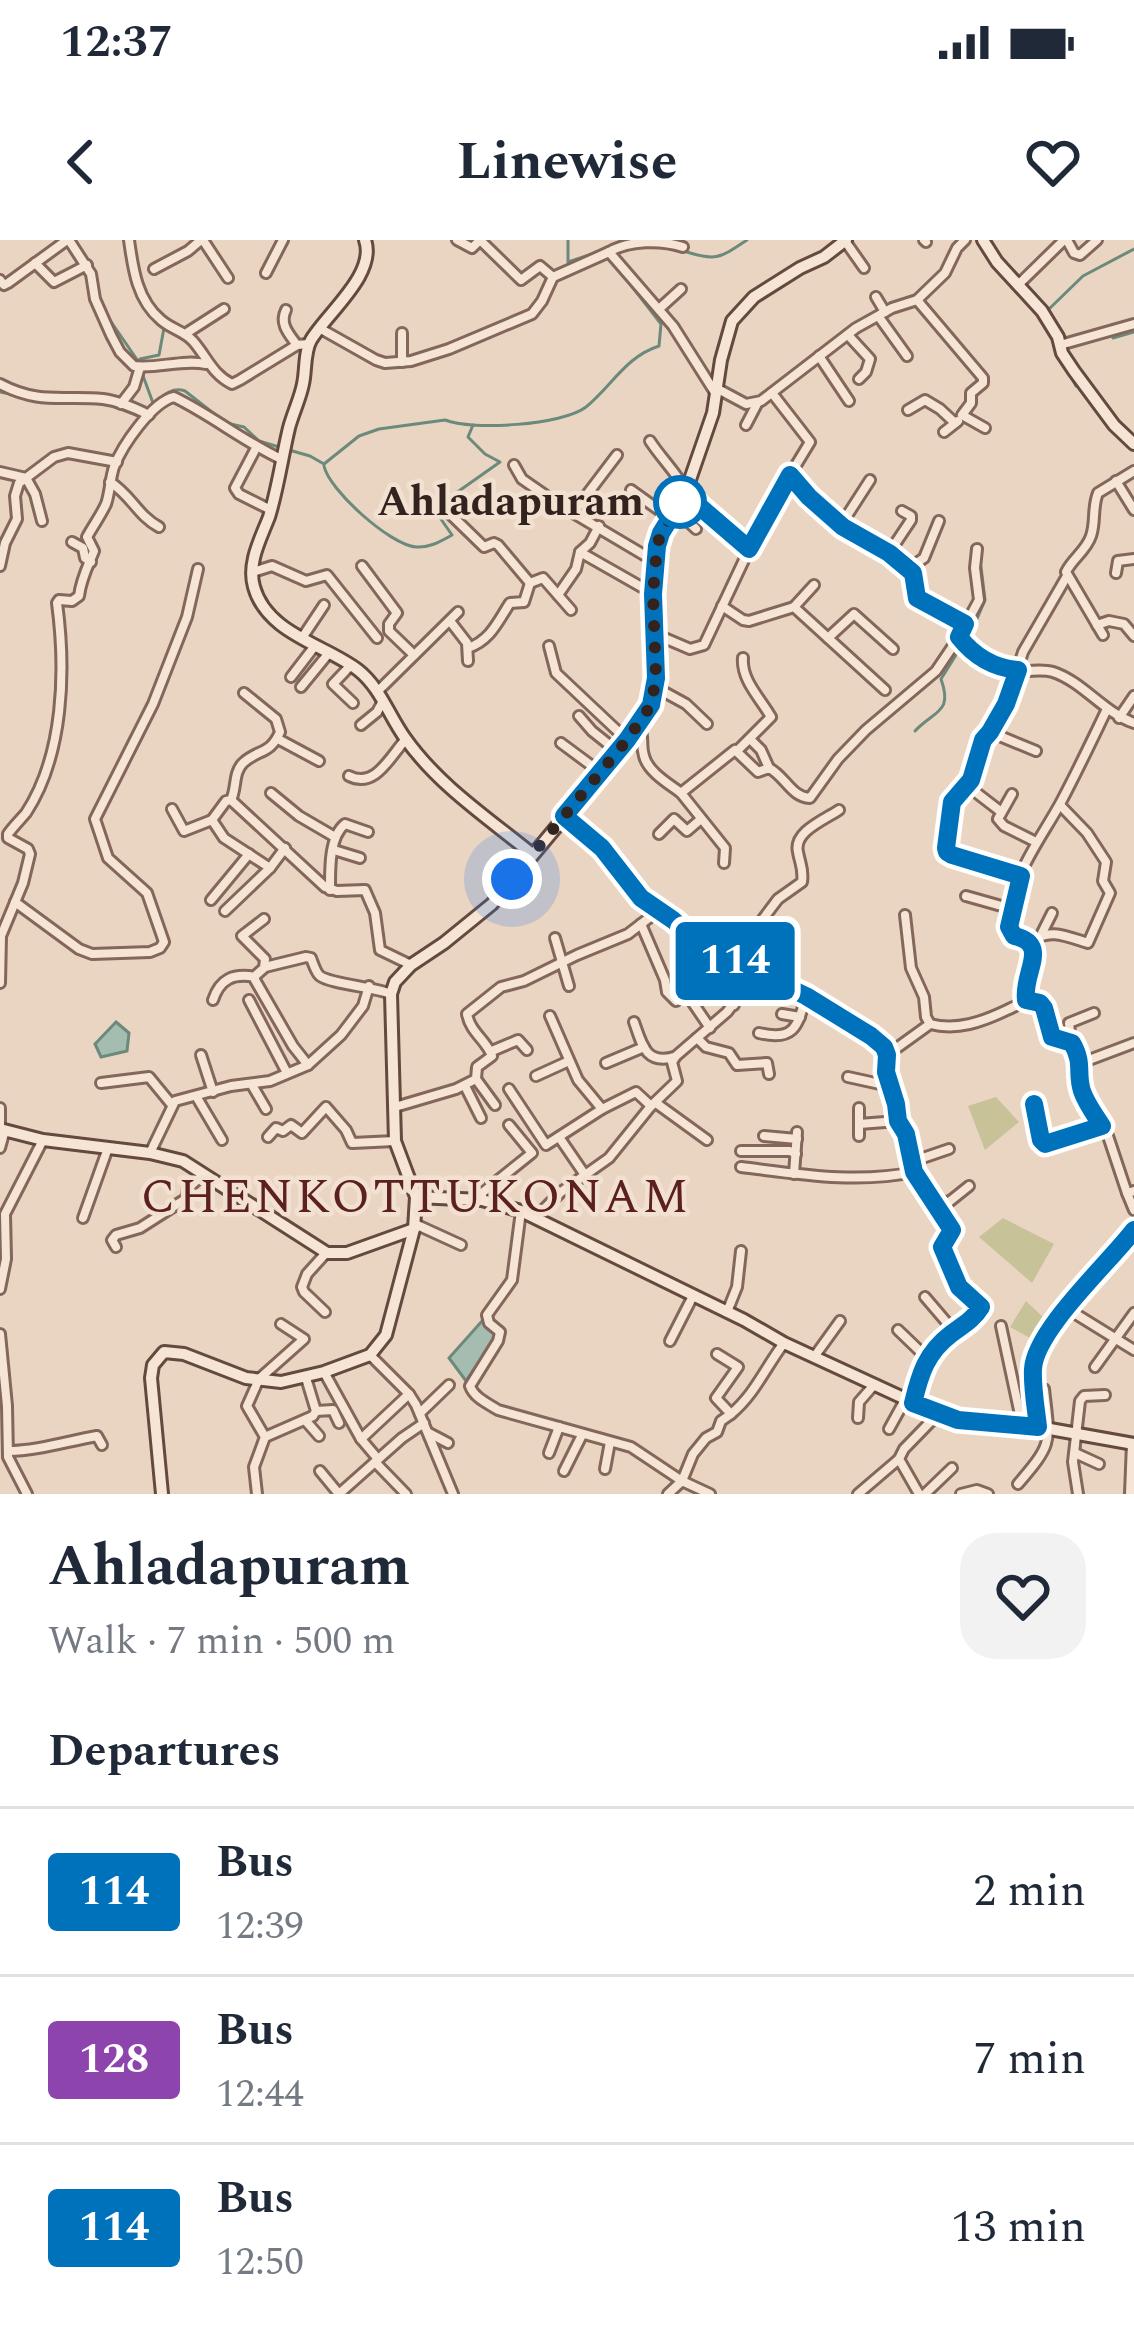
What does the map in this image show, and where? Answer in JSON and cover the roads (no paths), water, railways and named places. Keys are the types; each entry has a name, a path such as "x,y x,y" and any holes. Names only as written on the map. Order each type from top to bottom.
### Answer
{"main road":[{"path":"364,240 368,249 362,272 304,348 304,383 254,560 254,588 263,605 301,639 357,668 406,739 458,795 532,854"},
{"path":"162,1494 151,1378 153,1365 164,1352 184,1354 245,1378 281,1382 370,1354 386,1336 414,1226 416,1198 395,1141 394,982 492,904 639,726 656,687 653,594 661,533 686,492 717,392 732,321 745,305 845,240"},
{"path":"983,240 1042,311 1074,371 1134,444"},
{"path":"2,1130 183,1161 326,1253 347,1252 414,1226"},
{"path":"416,1198 482,1200 521,1210 873,1387 938,1414 1133,1444"}],"street":[{"path":"0,280 6,284 68,240 91,274 90,300 120,352 134,366 207,364"},
{"path":"129,240 136,282 145,301 156,316 196,344 207,364 232,384 304,348 284,327 286,310"},
{"path":"154,269 202,240 227,278"},
{"path":"266,273 283,240"},
{"path":"458,240 472,248 480,240 521,280 540,266 553,277"},
{"path":"321,329 376,361 402,362 449,349 532,314 553,277 631,240 671,241 682,247"},
{"path":"845,240 864,268"},
{"path":"609,252 659,309 717,392 746,404 772,393 848,335 917,299 945,272 965,240"},
{"path":"1018,285 1065,240 1080,255 1097,240"},
{"path":"35,263 54,282 87,265"},
{"path":"659,309 681,289"},
{"path":"876,297 907,356"},
{"path":"917,299 983,378 971,393 970,403 944,432"},
{"path":"185,334 224,309"},
{"path":"1060,345 1134,323"},
{"path":"402,332 402,362"},
{"path":"848,335 870,359 859,379"},
{"path":"819,356 849,401"},
{"path":"121,404 134,387 140,367"},
{"path":"0,384 32,397 102,399 147,414"},
{"path":"654,633 690,649 704,646 749,549 810,442 772,393"},
{"path":"0,982 1,936 24,880 30,851 8,834 36,792 58,726 62,655 58,603 77,598 83,574 92,562 94,548 87,537 108,499 114,461 147,414 174,397 239,432 256,448 284,451"},
{"path":"908,410 925,400 985,428"},
{"path":"746,425 758,402"},
{"path":"650,441 686,492 749,549"},
{"path":"256,448 235,488 271,510"},
{"path":"0,566 17,519 19,483 54,457 68,453 114,461"},
{"path":"573,513 617,455"},
{"path":"514,465 522,479 573,513 656,559"},
{"path":"1021,876 947,852 952,802 971,780 977,754 1009,696 1029,640 1070,563 1092,535 1094,499 1134,471"},
{"path":"0,472 27,480 42,520"},
{"path":"790,475 841,525 908,568 917,598 965,624"},
{"path":"841,525 870,480"},
{"path":"1116,481 1134,510"},
{"path":"110,482 159,527"},
{"path":"631,490 696,530"},
{"path":"446,510 484,547 498,545 530,584"},
{"path":"889,553 911,520 902,511"},
{"path":"908,568 924,558 939,521"},
{"path":"558,595 599,526"},
{"path":"72,542 92,562"},
{"path":"737,752 758,772 775,770 796,794 810,798 866,730 937,671 979,600 976,549"},
{"path":"580,552 653,594"},
{"path":"1116,573 1118,561 1134,559"},
{"path":"252,572 272,566 306,581 327,574 377,638"},
{"path":"362,566 397,613 388,631 414,655"},
{"path":"16,902 92,954 150,952 164,942 147,893 108,858 95,819 153,704 180,637 198,569"},
{"path":"1066,576 1103,635"},
{"path":"468,648 502,621 510,603 524,602 530,584 543,578 571,610"},
{"path":"794,607 814,585"},
{"path":"301,639 324,605"},
{"path":"722,606 748,621 794,607 885,689"},
{"path":"361,725 377,712 380,696 414,655 458,612"},
{"path":"828,638 854,614 893,649"},
{"path":"450,621 468,648 468,661"},
{"path":"1097,626 1108,621 1124,624 1134,636"},
{"path":"959,637 983,660 1003,669 1057,673 1119,718 1134,723"},
{"path":"291,677 314,646"},
{"path":"549,646 556,673 627,740"},
{"path":"301,687 328,654"},
{"path":"681,793 737,752 771,717 741,666 743,658"},
{"path":"351,665 333,684 352,703"},
{"path":"656,687 686,704 707,724"},
{"path":"231,800 238,769 269,749 280,732 276,719 244,693"},
{"path":"1119,718 1134,696"},
{"path":"1026,1000 1024,986 1035,951 1031,942 1010,932 1021,876 1107,709"},
{"path":"578,716 618,752"},
{"path":"639,726 649,766 681,793 725,848 724,863"},
{"path":"990,732 1036,751"},
{"path":"278,739 319,761"},
{"path":"349,776 360,782 369,780 406,739"},
{"path":"751,740 769,768"},
{"path":"561,743 599,775"},
{"path":"271,793 334,837"},
{"path":"978,794 1000,812"},
{"path":"1012,794 1000,812 1000,823 1036,842"},
{"path":"212,820 231,800"},
{"path":"231,800 330,890 365,890 375,914 380,950 411,965"},
{"path":"1031,942 1057,934 1088,943 1110,892 1103,881 1106,862 1060,805"},
{"path":"172,809 184,831 212,820"},
{"path":"733,960 778,899 802,882 799,838 838,810"},
{"path":"564,816 602,848 641,898 704,947 806,996 871,1036 887,1055 886,1072 912,1167 952,1230 942,1247 959,1287 981,1307 926,1357 909,1402 889,1430"},
{"path":"659,834 674,819 687,831 701,819"},
{"path":"212,820 224,838 270,868"},
{"path":"330,890 339,827 345,824 368,832"},
{"path":"225,911 285,848"},
{"path":"334,850 360,858"},
{"path":"211,900 249,854"},
{"path":"966,896 1012,909"},
{"path":"495,1106 476,1079 477,1067 492,1051 470,1024 470,1011 501,987 628,934 659,910"},
{"path":"1042,935 1052,914"},
{"path":"905,915 911,968 930,1024"},
{"path":"264,919 242,936 265,958 264,968"},
{"path":"641,924 667,992 676,1001"},
{"path":"556,938 568,986"},
{"path":"213,1000 225,980 255,977 264,968 306,957 324,978 392,994"},
{"path":"634,1022 652,1058 672,1059 734,1005 757,973"},
{"path":"255,977 308,1065"},
{"path":"150,1153 172,1105 183,1098 270,1081 308,1065 341,1035 363,1006 369,986"},
{"path":"710,1028 694,1003 698,996 713,986 734,1005"},
{"path":"759,1034 776,1036 796,1027 806,996"},
{"path":"249,1000 287,1073"},
{"path":"887,1055 930,1024 953,1028 1026,1000 1035,1000 1044,1008 1052,1037 1072,1043"},
{"path":"1094,1013 1069,1023 1072,1043 1081,1063 1082,1091 1102,1126 1134,1210"},
{"path":"782,1014 800,1017"},
{"path":"550,1016 578,1080 602,1109"},
{"path":"697,1038 706,1048 729,1053 737,1065 767,1063 769,1074"},
{"path":"492,1051 518,1040 527,1049"},
{"path":"1081,1063 1134,1043"},
{"path":"606,1063 644,1047"},
{"path":"201,1055 213,1092"},
{"path":"536,1217 560,1192 609,1158 677,1081 672,1059"},
{"path":"536,1076 569,1061"},
{"path":"101,1083 149,1076 172,1105"},
{"path":"848,1076 890,1087"},
{"path":"395,1108 476,1079"},
{"path":"251,1084 266,1109"},
{"path":"465,1086 481,1118"},
{"path":"509,1089 546,1145 637,1092 707,1140"},
{"path":"196,1096 222,1140"},
{"path":"1034,1104 1045,1144 1102,1126"},
{"path":"268,1138 276,1128 283,1131 291,1125 302,1133 326,1107 352,1143 395,1141"},
{"path":"0,1108 0,1148"},
{"path":"859,1108 859,1136"},
{"path":"859,1124 898,1121"},
{"path":"482,1200 482,1193 532,1153 509,1125"},
{"path":"558,1136 585,1175"},
{"path":"764,1136 797,1136 794,1174"},
{"path":"1,1283 6,1259 5,1214 43,1140"},
{"path":"83,1218 108,1148"},
{"path":"741,1167 872,1178 912,1167 949,1149"},
{"path":"741,1150 796,1154"},
{"path":"116,1246 112,1240 116,1234 140,1228 187,1198 188,1188 205,1173"},
{"path":"932,1201 949,1202 969,1186"},
{"path":"521,1210 512,1280 487,1315 500,1332 498,1341 470,1386 472,1392 498,1410 631,1447 710,1494"},
{"path":"414,1226 461,1245"},
{"path":"1043,1428 1033,1364 1066,1308 1134,1230"},
{"path":"727,1312 741,1251"},
{"path":"325,1312 302,1286 326,1253"},
{"path":"670,1341 693,1296"},
{"path":"925,1297 954,1331"},
{"path":"1066,1308 1134,1350"},
{"path":"1095,1366 1134,1313"},
{"path":"814,1357 840,1321"},
{"path":"265,1437 247,1406 259,1379 304,1339 281,1324"},
{"path":"1001,1326 1022,1424"},
{"path":"898,1330 926,1357"},
{"path":"0,1334 8,1456 27,1494"},
{"path":"668,1494 682,1481 693,1454 748,1400 784,1343"},
{"path":"370,1354 409,1394 453,1494"},
{"path":"717,1354 738,1367 716,1398 731,1414"},
{"path":"324,1372 361,1439 406,1494"},
{"path":"305,1378 316,1411"},
{"path":"320,1471 339,1494 424,1423 449,1385"},
{"path":"858,1418 859,1402 873,1387"},
{"path":"1018,1484 1044,1453 1044,1389"},
{"path":"361,1439 409,1394"},
{"path":"1078,1494 1074,1476 1080,1401 1084,1396 1105,1395"},
{"path":"257,1494 254,1467 265,1437 316,1411 333,1410 339,1423"},
{"path":"858,1494 899,1460 938,1414"},
{"path":"304,1420 319,1436"},
{"path":"424,1423 448,1443"},
{"path":"548,1454 559,1427"},
{"path":"564,1471 582,1434"},
{"path":"8,1451 97,1436 102,1445"},
{"path":"605,1469 610,1442"},
{"path":"1130,1494 1133,1444"},
{"path":"1075,1453 1099,1463"},
{"path":"899,1460 922,1494 952,1468"},
{"path":"961,1494 977,1490 988,1494"}],"waterway":[{"path":"568,240 568,262 610,248"},
{"path":"684,251 717,256 747,240"},
{"path":"1049,309 1083,276 1134,249"},
{"path":"289,450 324,464 359,436 379,429 445,420 517,424 558,418 586,407 628,365 659,346 661,324 610,258"},
{"path":"105,313 138,361"},
{"path":"140,359 159,355 164,328 160,324"},
{"path":"1113,338 1134,332"},
{"path":"1068,371 1076,386"},
{"path":"142,373 153,403"},
{"path":"156,403 169,392 185,391 226,423 244,427 259,441 279,447"},
{"path":"0,392 25,397"},
{"path":"65,402 107,404 139,416"},
{"path":"324,466 348,502 377,527 405,544 431,545 452,535 436,512 439,505 500,462 468,437 473,425"},
{"path":"968,640 985,600 981,567"},
{"path":"915,731 943,705 941,679 961,647"}],"place":[{"name":"Ahladapuram","path":"680,502"}],"district":[{"name":"CHENKOTTUKONAM","path":"416,1197"}]}
